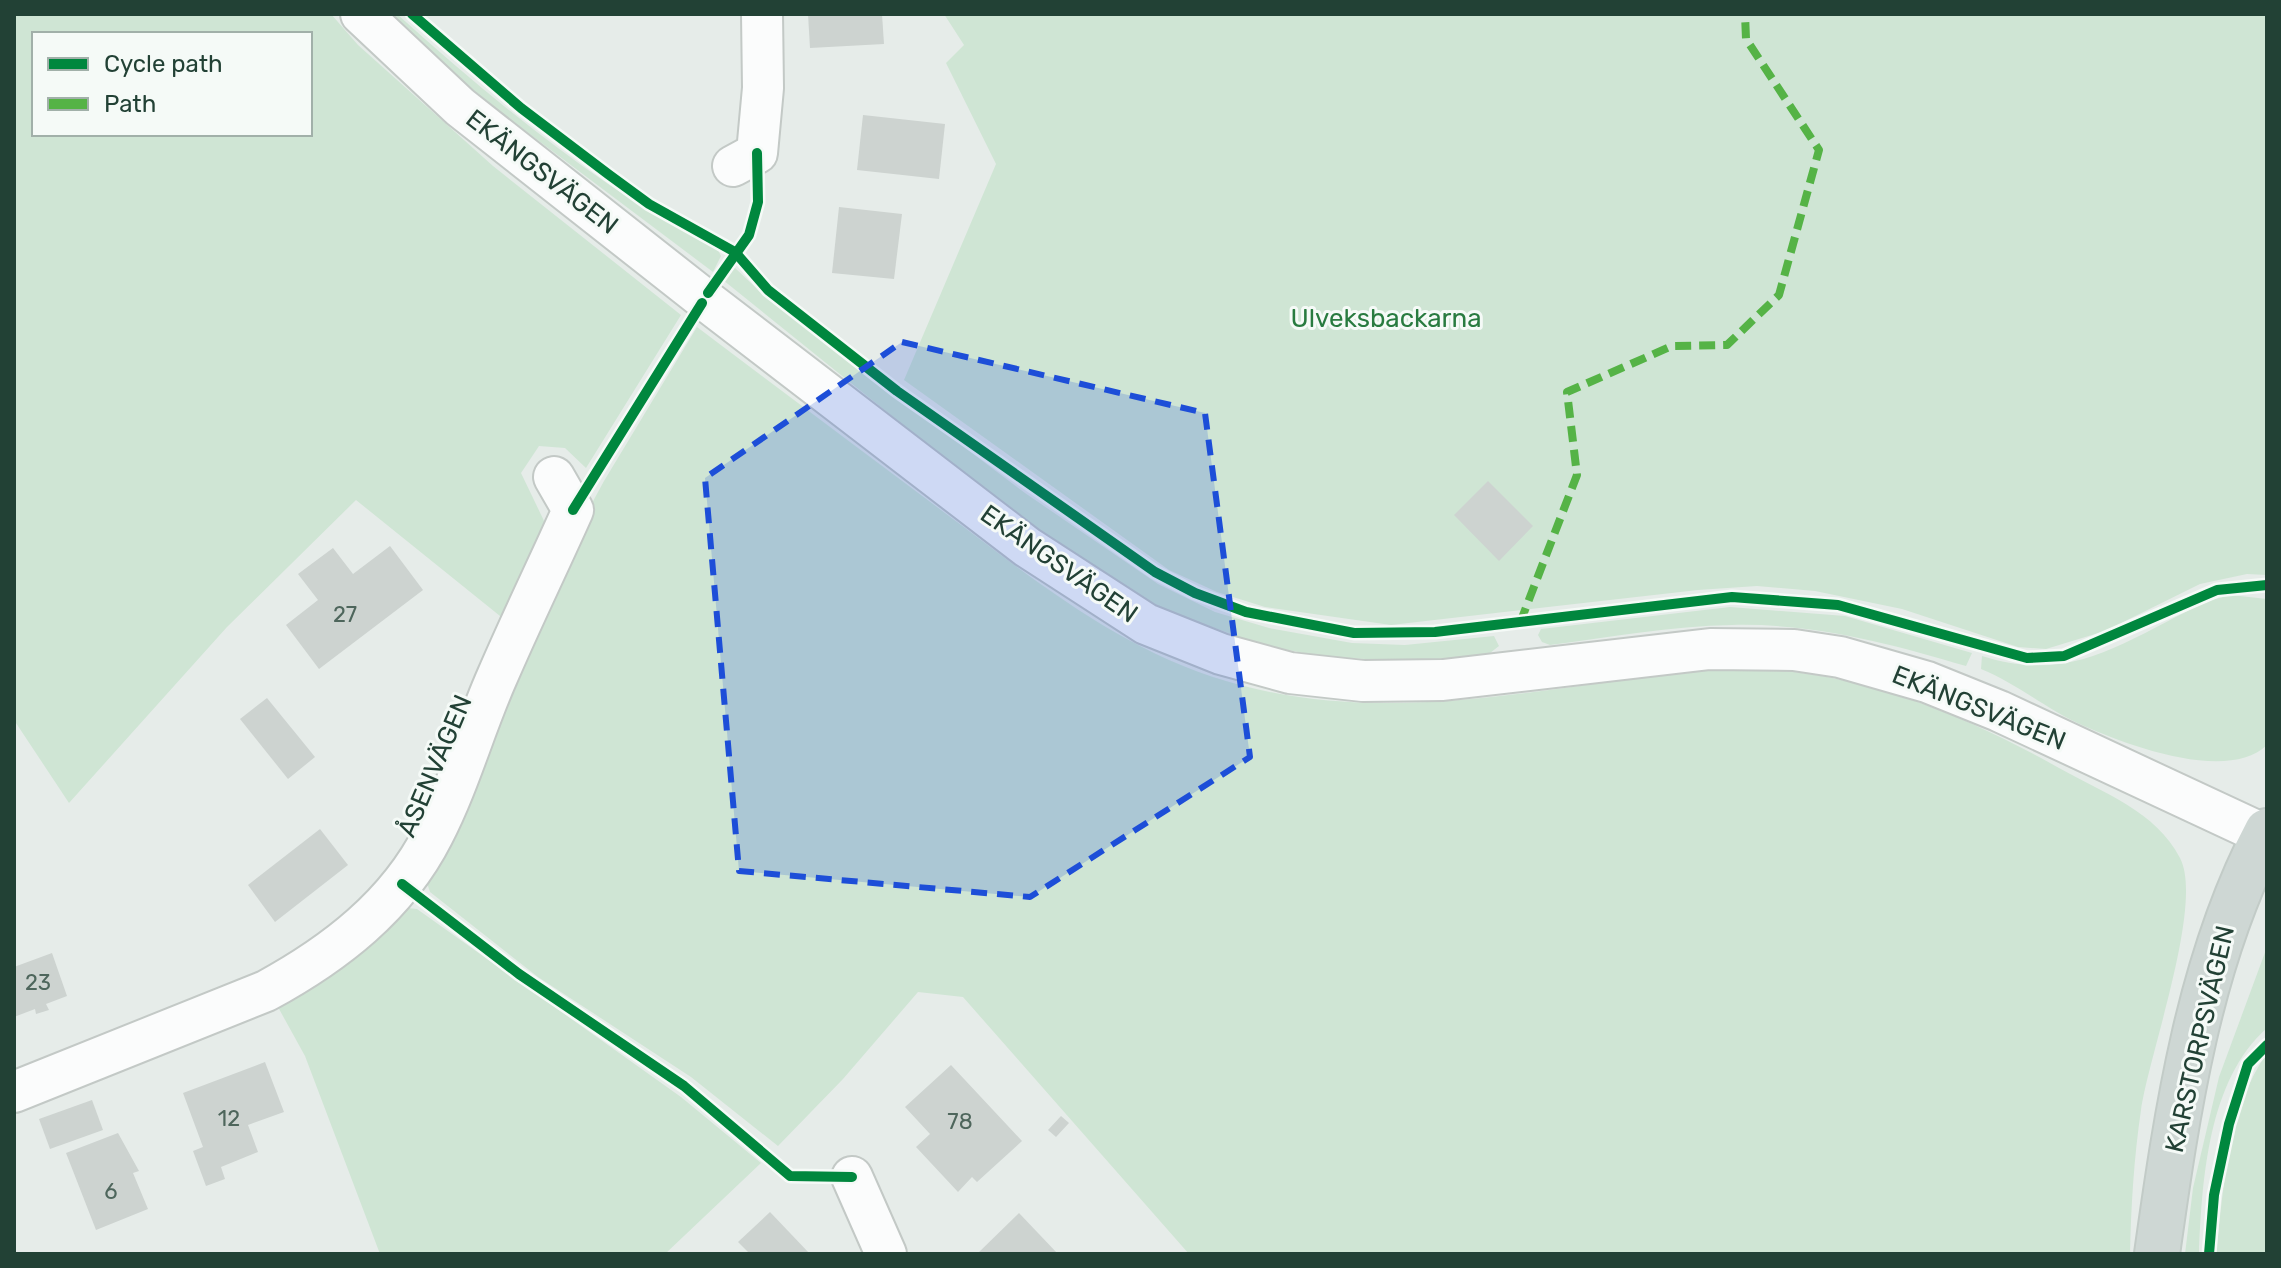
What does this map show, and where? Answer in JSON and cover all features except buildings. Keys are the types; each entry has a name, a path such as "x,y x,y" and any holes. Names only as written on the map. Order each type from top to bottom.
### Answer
{"main road":[{"name":"KARSTORPSVÄGEN","path":"2157,1254 2169,1169 2195,1037 2227,919 2266,834"}],"street":[{"name":"EKÄNGSVÄGEN","path":"361,14 395,50 460,107 670,272 1027,547 1146,624 1221,654 1290,673 1363,681 1443,680 1710,649 1794,650 1840,657 1927,682 1999,711 2266,834"},
{"path":"733,166 757,153 763,88 762,14"},
{"name":"ÅSENVÄGEN","path":"14,1092 266,991 297,974 374,917 402,884 433,836 497,676 573,510 554,477"},
{"path":"852,1177 886,1254"}],"highlighted area":[{"path":"902,342 1205,413 1250,757 1030,897 739,871 705,478"}],"green space":[{"path":"14,14 331,14 358,45 493,166 681,315 586,468 565,448 539,446 521,473 546,525 505,620 356,500 227,627 69,803 14,720"},
{"path":"388,14 397,14 511,112 590,171 718,250 721,256 713,272 471,90"},
{"name":"Ulveksbackarna","path":"944,14 2267,14 2267,575 2247,574 2200,584 2105,631 2046,649 2018,647 1902,609 1815,591 1757,586 1391,625 1265,607 1217,592 1169,570 904,380 996,164 946,63 964,45"},
{"path":"734,267 768,299 1025,493 1158,584 1215,612 1269,628 1352,643 1405,645 1494,636 1499,646 1490,653 1458,658 1394,661 1319,656 1262,645 1170,612 1112,581 1064,548 928,445 723,280"},
{"path":"697,327 1044,587 1113,631 1187,668 1272,692 1363,703 1501,696 1696,670 1758,669 1838,679 1914,701 1988,731 2143,815 2170,842 2180,858 2186,880 2180,943 2141,1110 2133,1182 2130,1254 1189,1254 963,997 918,992 843,1079 778,1146 691,1077 538,977 430,892 425,877 553,575 604,481"},
{"path":"2231,595 2267,599 2267,745 2250,756 2228,761 2203,761 2125,742 2070,720 1981,669 1982,656 2016,664 2046,665 2074,661 2127,642 2211,600"},
{"path":"1730,607 1845,616 1972,653 1966,666 1850,636 1762,625 1686,627 1550,645 1542,642 1538,635 1541,629"},
{"path":"398,907 417,909 681,1097 761,1163 665,1254 380,1254 305,1056 273,998"},
{"path":"2267,947 2267,1028 2247,1050 2220,1103 2206,1164 2199,1254 2185,1254 2193,1188 2219,1077"},
{"path":"2267,1053 2267,1254 2216,1254 2235,1124 2243,1099"}],"marked path":[{"path":"1520,623 1577,475 1567,392 1672,346 1727,345 1779,295 1819,150 1746,39 1745,14"}],"cycle path":[{"path":"412,14 521,108 608,174 649,204 735,252 768,290 897,391 1155,572 1195,593 1246,612 1354,633 1435,632 1732,597 1838,605 2027,658 2064,656 2217,590 2267,585"},
{"path":"708,293 749,235 758,202 757,153"},
{"path":"573,510 702,303"},
{"path":"402,884 519,974 684,1086 790,1176 852,1177"},
{"path":"2209,1254 2214,1195 2229,1124 2248,1064 2267,1045"}]}
